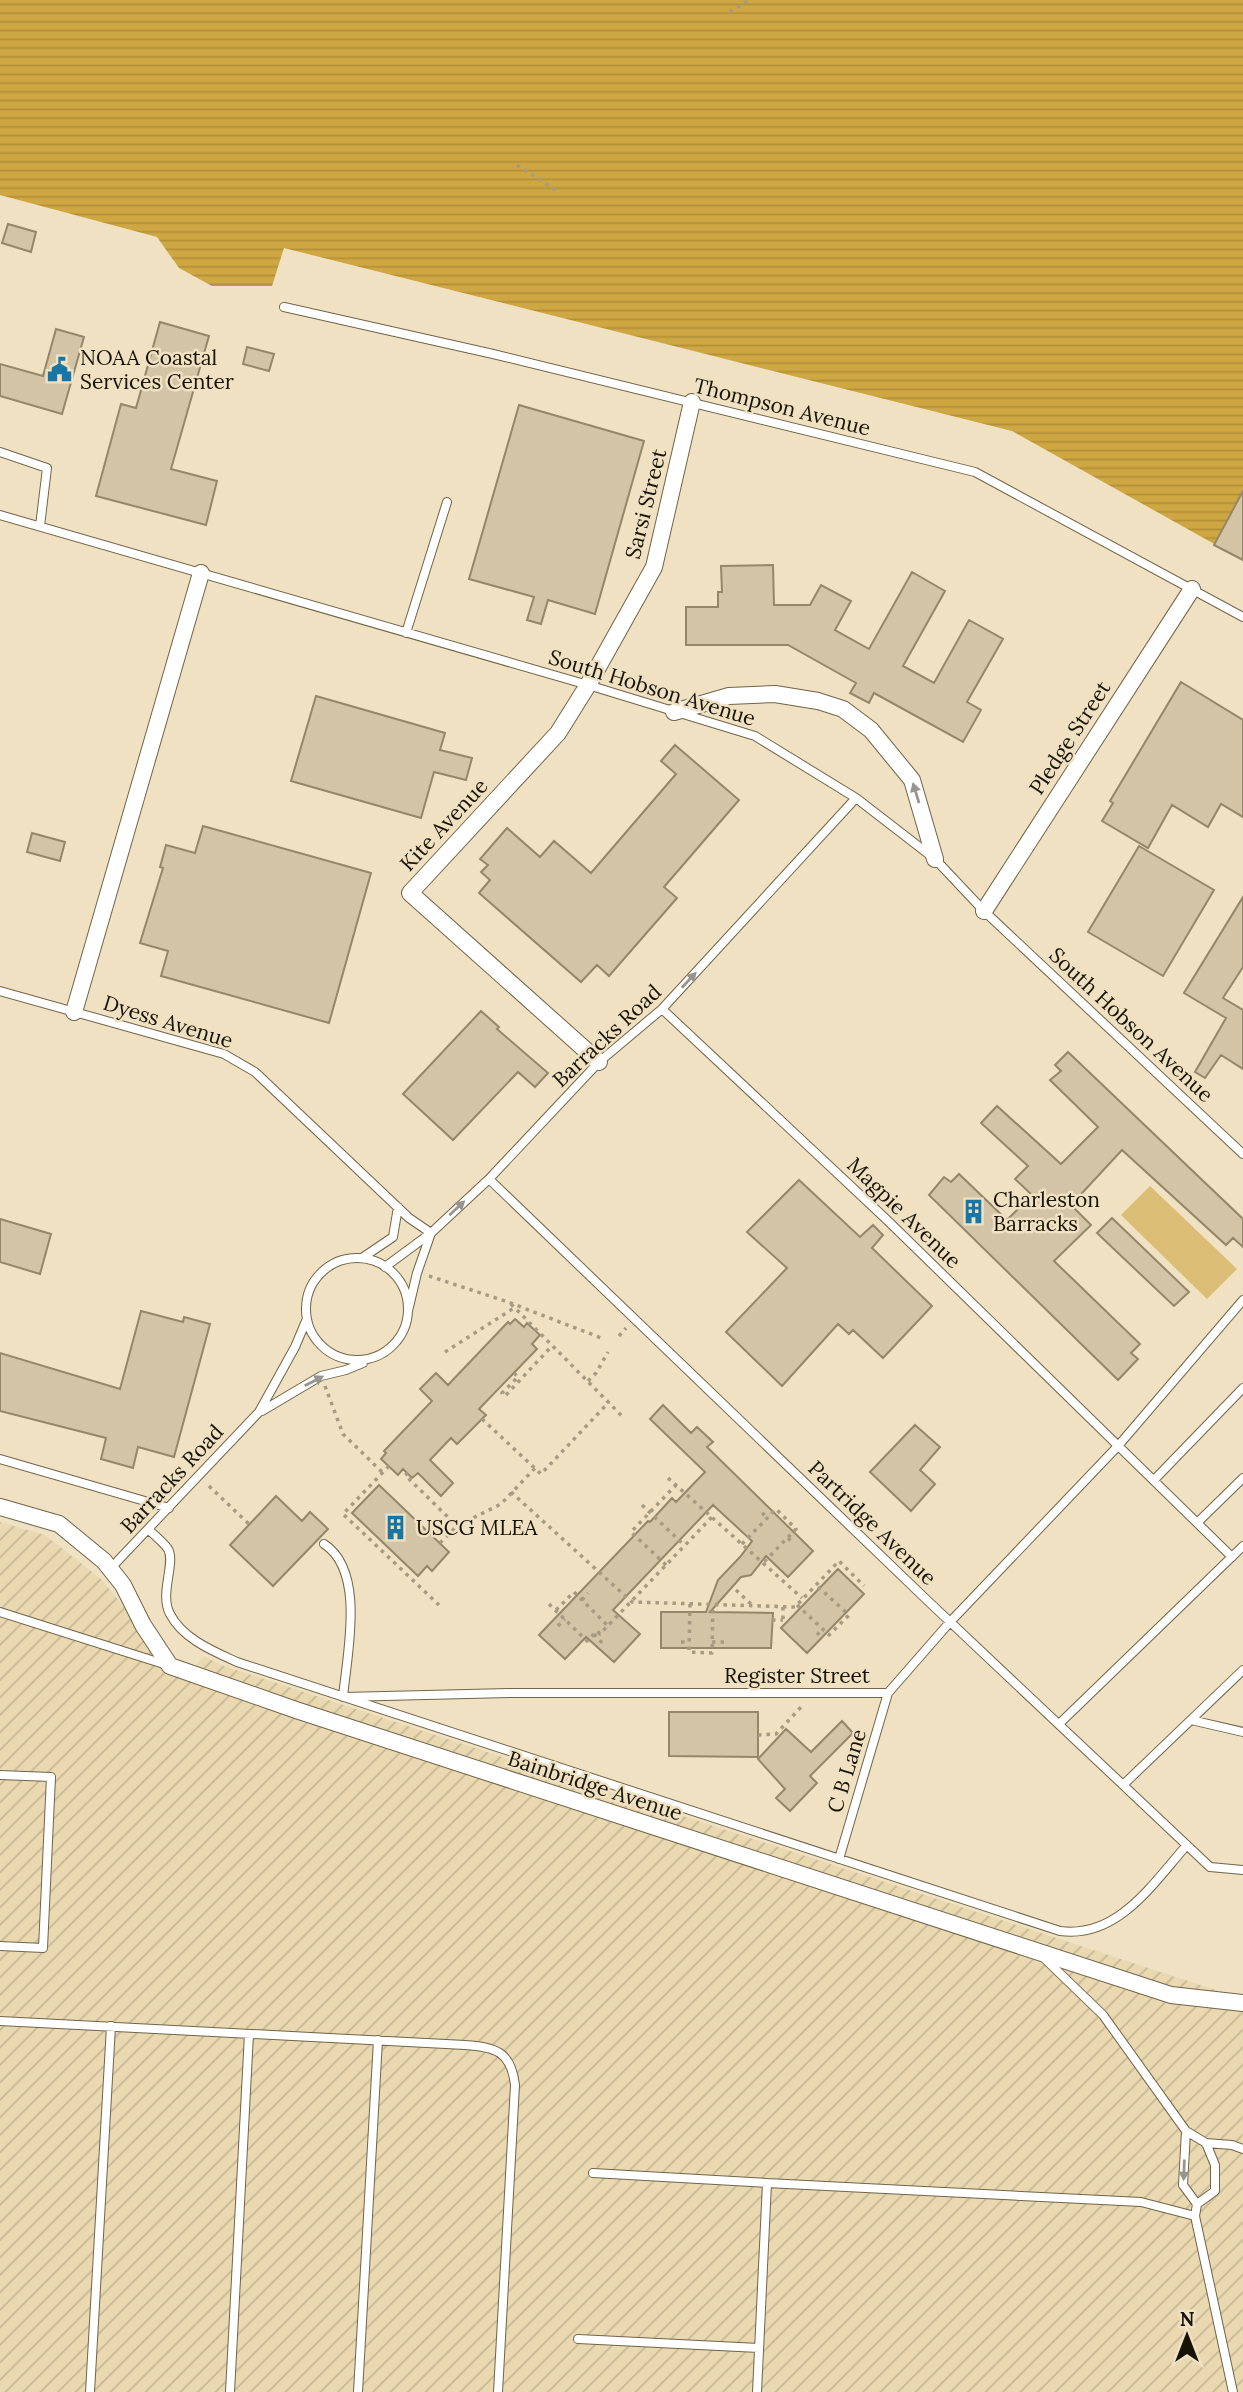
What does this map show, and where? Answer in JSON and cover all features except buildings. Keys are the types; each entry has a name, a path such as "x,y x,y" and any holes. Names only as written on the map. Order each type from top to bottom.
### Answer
{"street":[{"name":"Sarsi Street","path":"588,685 654,567 692,402"},
{"path":"74,1012 201,573"},
{"name":"Pledge Street","path":"984,911 1192,589"},
{"name":"Kite Avenue","path":"588,685 558,733 410,893 599,1062"},
{"path":"674,712 729,696 775,694 818,701 843,709 871,730 912,780 935,859"},
{"path":"0,1507 59,1524 104,1561 122,1585 143,1625 170,1665"},
{"name":"Bainbridge Avenue","path":"170,1665 309,1715 1171,1995 1243,2003"}],"lane":[{"name":"Thompson Avenue","path":"284,307 692,402 975,472 1243,617"},
{"path":"0,452 47,468 40,526"},
{"path":"406,633 447,502"},
{"name":"South Hobson Avenue","path":"0,515 755,736 856,798 935,859 984,911 1243,1154"},
{"name":"Barracks Road","path":"408,1311 417,1273 431,1233 489,1179 599,1062 663,1009 856,798"},
{"name":"Dyess Avenue","path":"0,991 224,1055 255,1072 398,1207 431,1233"},
{"name":"Magpie Avenue","path":"663,1009 886,1219 1232,1557"},
{"name":"Partridge Avenue","path":"489,1179 950,1622 1210,1867 1243,1870"},
{"path":"362,1258 393,1237 398,1207"},
{"path":"385,1267 431,1233"},
{"path":"259,1412 321,1376 346,1370 373,1358 389,1350 401,1337 407,1320 408,1303 402,1285 392,1271 378,1262 362,1258 338,1262 318,1275 309,1289 305,1305 306,1321 312,1336 323,1349 338,1358 356,1361 373,1358"},
{"name":"Register Street","path":"343,1697 509,1693 888,1693 950,1622 1118,1446 1243,1300"},
{"path":"259,1412 295,1347 306,1321"},
{"path":"1154,1480 1243,1388"},
{"name":"Barracks Road","path":"110,1569 259,1412"},
{"path":"0,1459 169,1508"},
{"path":"1198,1522 1243,1478"},
{"path":"148,1530 168,1549 170,1555 166,1580 166,1602 170,1614 192,1638 237,1662 1060,1931 1076,1933 1108,1924 1130,1908 1187,1844"},
{"path":"324,1544 339,1557 348,1578 350,1601 343,1697"},
{"path":"1059,1724 1243,1546"},
{"path":"0,1612 170,1665"},
{"path":"1123,1785 1243,1670"},
{"name":"C B Lane","path":"839,1859 888,1693"},
{"path":"1191,1720 1243,1732"},
{"path":"0,1775 51,1777 43,1948 0,1946"},
{"path":"1037,1952 1103,2015 1186,2131 1206,2143 1232,2145 1243,2149"},
{"path":"0,2021 486,2046 498,2051 506,2058 513,2072 515,2085 498,2392"},
{"path":"90,2392 111,2026"},
{"path":"230,2392 249,2034"},
{"path":"358,2392 378,2040"},
{"path":"1186,2131 1183,2185 1197,2204"},
{"path":"1206,2143 1215,2165 1215,2190 1197,2204 1195,2216 1233,2392"},
{"path":"593,2172 1141,2202 1195,2216"},
{"path":"757,2392 766,2183"},
{"path":"578,2339 759,2348"}],"path":[{"path":"730,12 749,0"},
{"path":"517,165 559,192"},
{"path":"424,1274 508,1302 604,1339"},
{"path":"508,1302 623,1417"},
{"path":"445,1352 514,1308"},
{"path":"619,1336 626,1328"},
{"path":"514,1373 518,1377 502,1393 505,1396 552,1346"},
{"path":"587,1381 596,1373 608,1352"},
{"path":"324,1385 343,1434 383,1473"},
{"path":"482,1419 541,1474 609,1402"},
{"path":"389,1466 343,1514 439,1605"},
{"path":"440,1544 457,1526 500,1504 534,1468"},
{"path":"408,1473 405,1475 457,1526"},
{"path":"668,1478 802,1599"},
{"path":"666,1564 631,1532 676,1485"},
{"path":"209,1486 252,1527"},
{"path":"511,1492 632,1602 795,1607 839,1562 863,1585 858,1590"},
{"path":"642,1505 684,1546"},
{"path":"742,1544 776,1509 796,1529 763,1563"},
{"path":"762,1513 768,1518"},
{"path":"549,1604 587,1640 597,1631 600,1634 712,1517"},
{"path":"788,1538 793,1543"},
{"path":"797,1605 829,1635 849,1615 816,1585"},
{"path":"736,1590 753,1606"},
{"path":"556,1610 574,1592 608,1626"},
{"path":"828,1596 832,1592"},
{"path":"582,1600 588,1593"},
{"path":"690,1604 689,1652 712,1653 713,1605"},
{"path":"772,1620 783,1621 783,1607"},
{"path":"558,1626 565,1619"},
{"path":"817,1635 822,1629"},
{"path":"594,1634 603,1644"},
{"path":"681,1642 689,1642"},
{"path":"712,1642 724,1642"},
{"path":"758,1735 776,1734 814,1693"}],"shaded area":[{"path":"0,0 1243,0 1243,560 1012,431 284,248 272,286 212,286 179,268 157,237 0,195"},
{"path":"1150,1186 1237,1269 1207,1299 1121,1215"},
{"path":"0,1522 45,1535 101,1579 183,1680 204,1656 221,1665 1243,1999 1243,2392 0,2392"}],"place":[{"name":"NOAA Coastal Services Center","path":"60,370"},
{"name":"Charleston Barracks","path":"973,1212"},
{"name":"USCG MLEA","path":"396,1528"}]}
